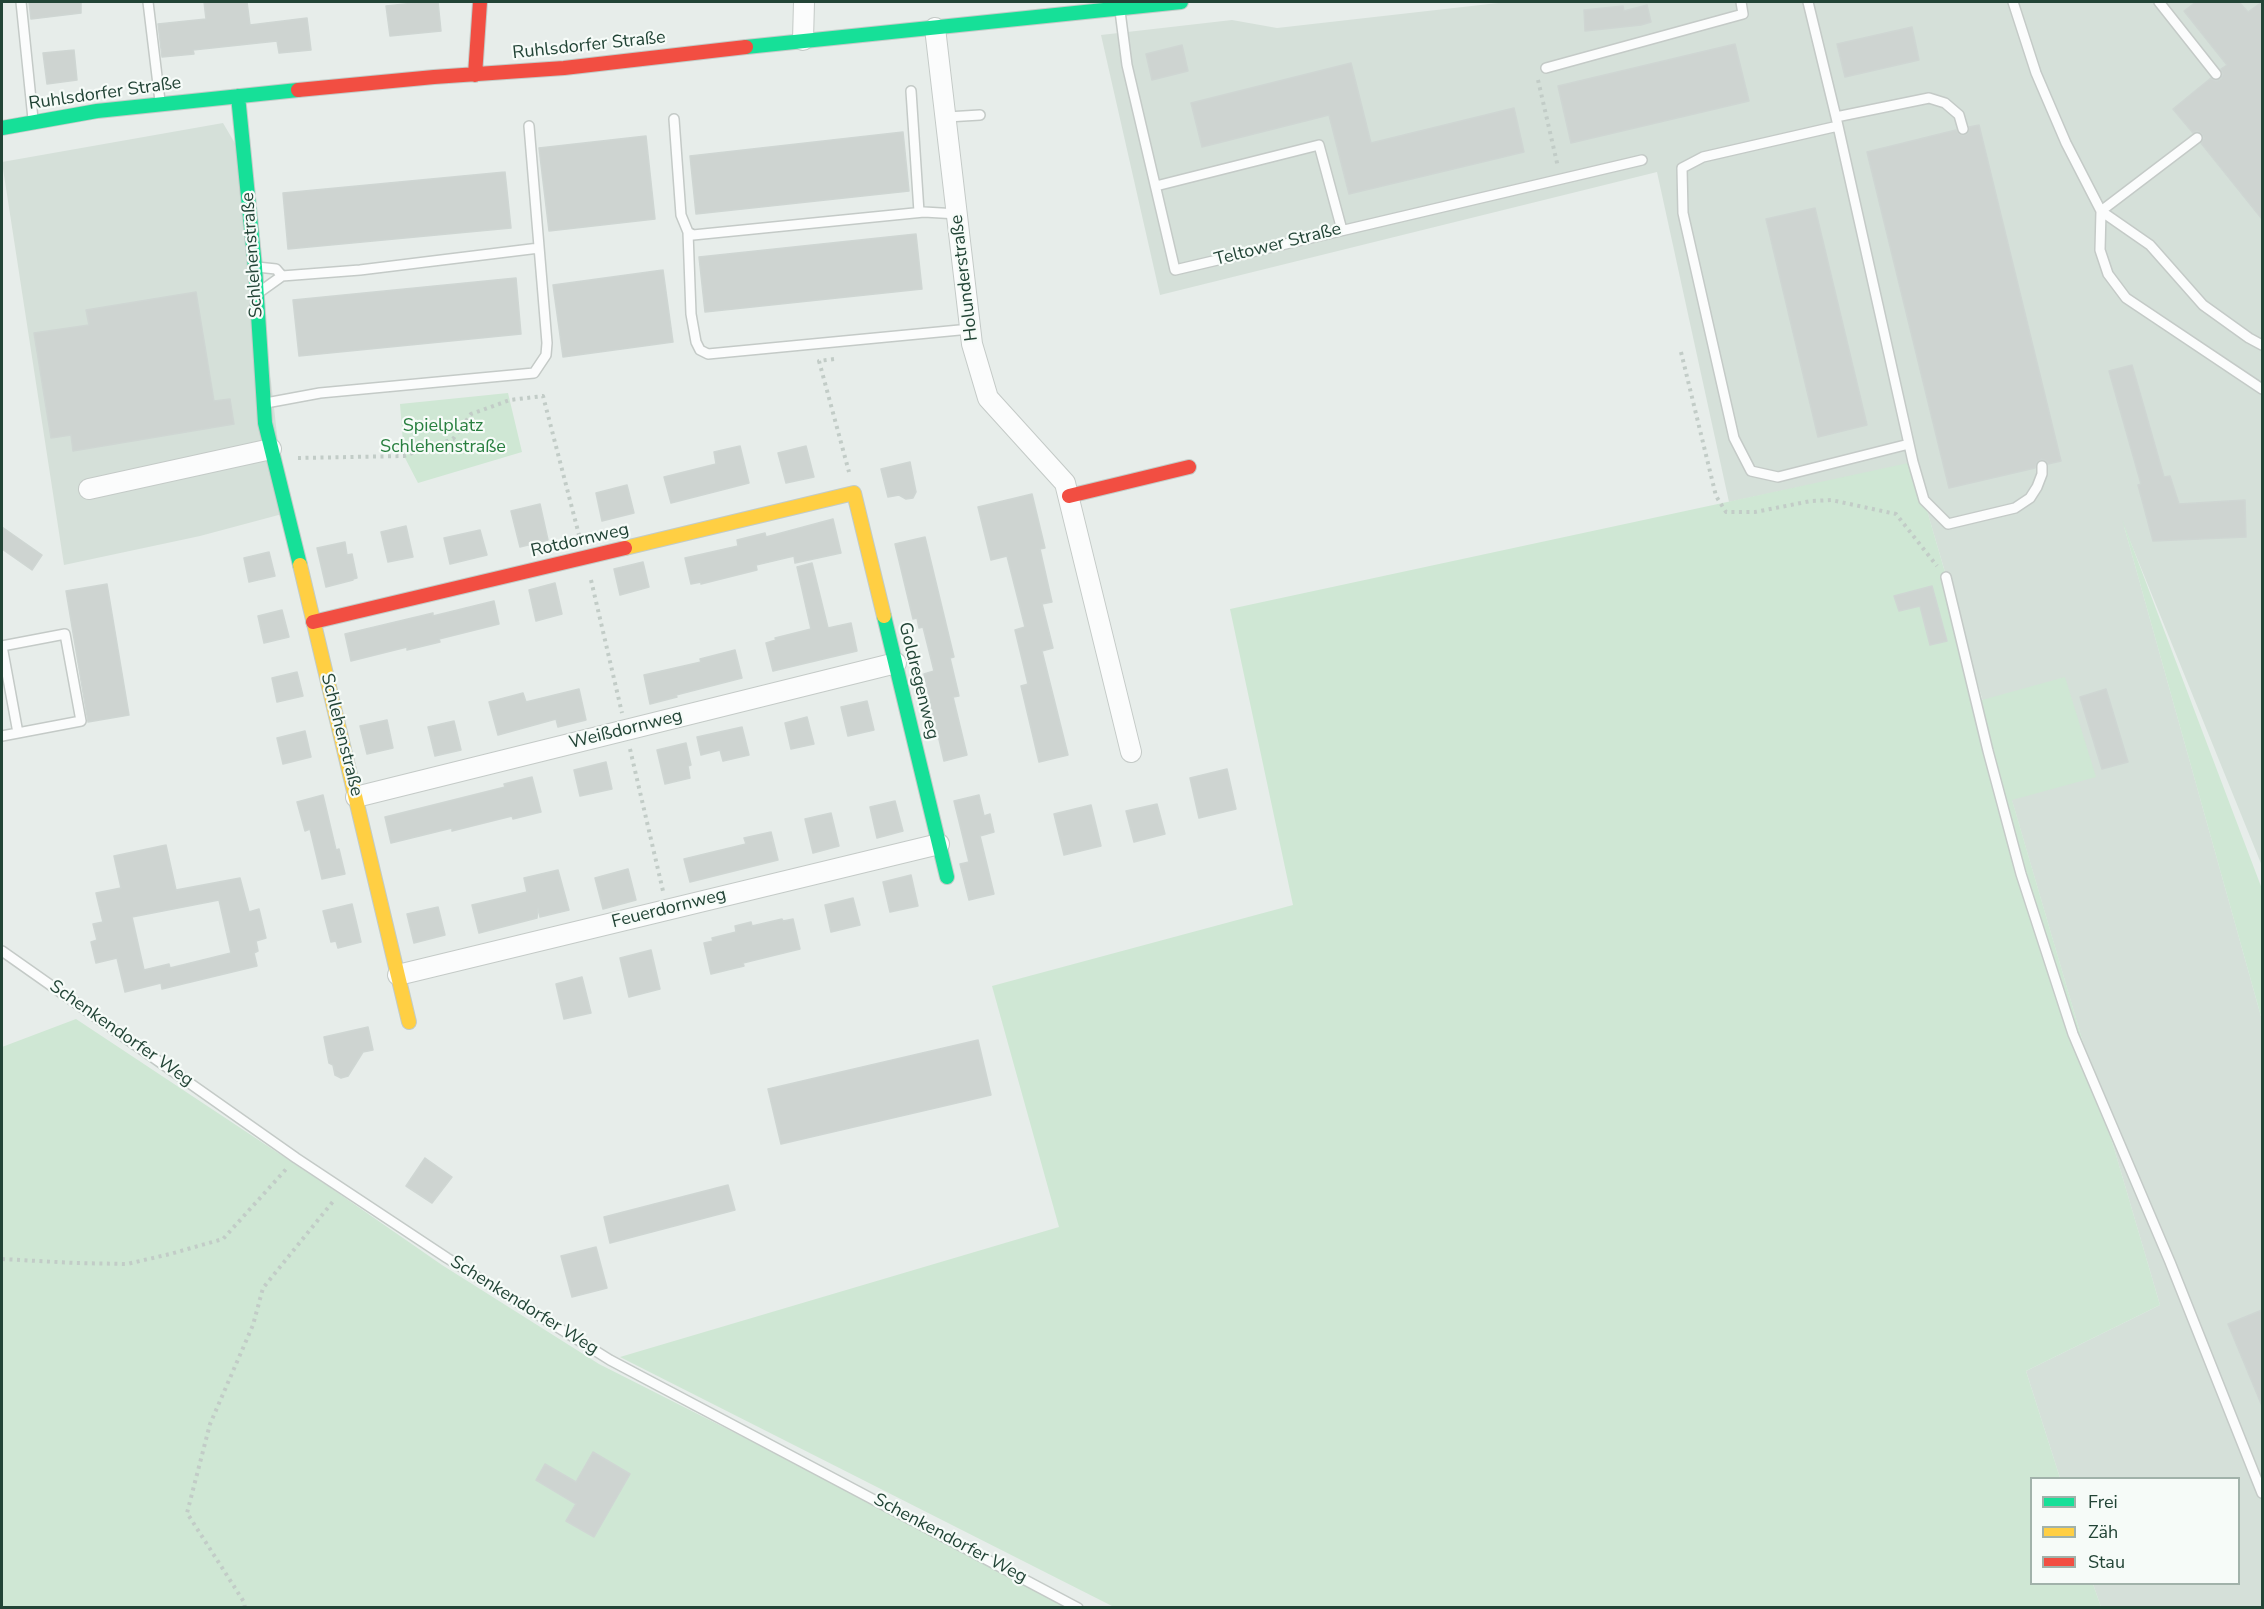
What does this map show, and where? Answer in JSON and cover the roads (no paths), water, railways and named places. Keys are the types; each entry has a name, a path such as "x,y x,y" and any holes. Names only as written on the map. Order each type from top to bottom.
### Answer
{"street":[{"path":"476,75 480,2"},
{"path":"803,40 804,2"},
{"name":"Ruhlsdorfer Straße","path":"2,128 98,111 160,104 660,58 803,40 1180,2"},
{"name":"Holunderstraße","path":"935,28 972,344 988,398 1065,483 1131,752"},
{"name":"Schlehenstraße","path":"238,96 255,267 265,423 409,1022"},
{"path":"89,489 272,454"},
{"path":"1069,496 1189,467"},
{"name":"Rotdornweg","path":"313,622 854,493"},
{"name":"Goldregenweg","path":"854,493 948,877"},
{"name":"Weißdornweg","path":"356,797 896,663"},
{"name":"Feuerdornweg","path":"398,975 939,843"}],"lane":[{"path":"21,2 34,121"},
{"path":"148,2 153,55 159,80 160,104"},
{"path":"1546,68 1743,14 1741,2"},
{"path":"1808,2 1909,444 1924,500 1948,524 2015,508 2034,493 2042,474 2042,466"},
{"path":"2013,2 2036,73 2066,143 2102,212 2150,245 2203,304 2262,345"},
{"path":"2163,3 2216,74"},
{"name":"Teltower Straße","path":"1119,9 1127,64 1175,270 1642,160"},
{"path":"911,92 919,212"},
{"path":"1909,444 1778,477 1751,471 1734,438 1683,213 1683,168 1703,157 1929,98 1945,103 1959,115 1963,129"},
{"path":"947,117 980,115"},
{"path":"674,119 681,215 688,232 692,314 696,342 700,350 708,354 970,329"},
{"path":"263,404 320,393 534,373 546,355 547,343 529,126"},
{"path":"2197,138 2102,212 2100,250 2108,274 2126,298 2262,389"},
{"path":"1156,186 1318,145 1342,230"},
{"path":"688,232 693,235 919,212 958,214"},
{"path":"257,294 282,276 371,269 539,249"},
{"path":"255,267 276,269 282,276"},
{"path":"1946,577 2021,874 2073,1034 2169,1262 2262,1493"},
{"path":"2,736 18,733 81,721 65,634 2,646 18,733"},
{"name":"Schenkendorfer Weg","path":"2,951 296,1158 447,1258 610,1360 1078,1608"}],"park label":[{"name":"Spielplatz Schlehenstraße","path":"443,437"}]}
